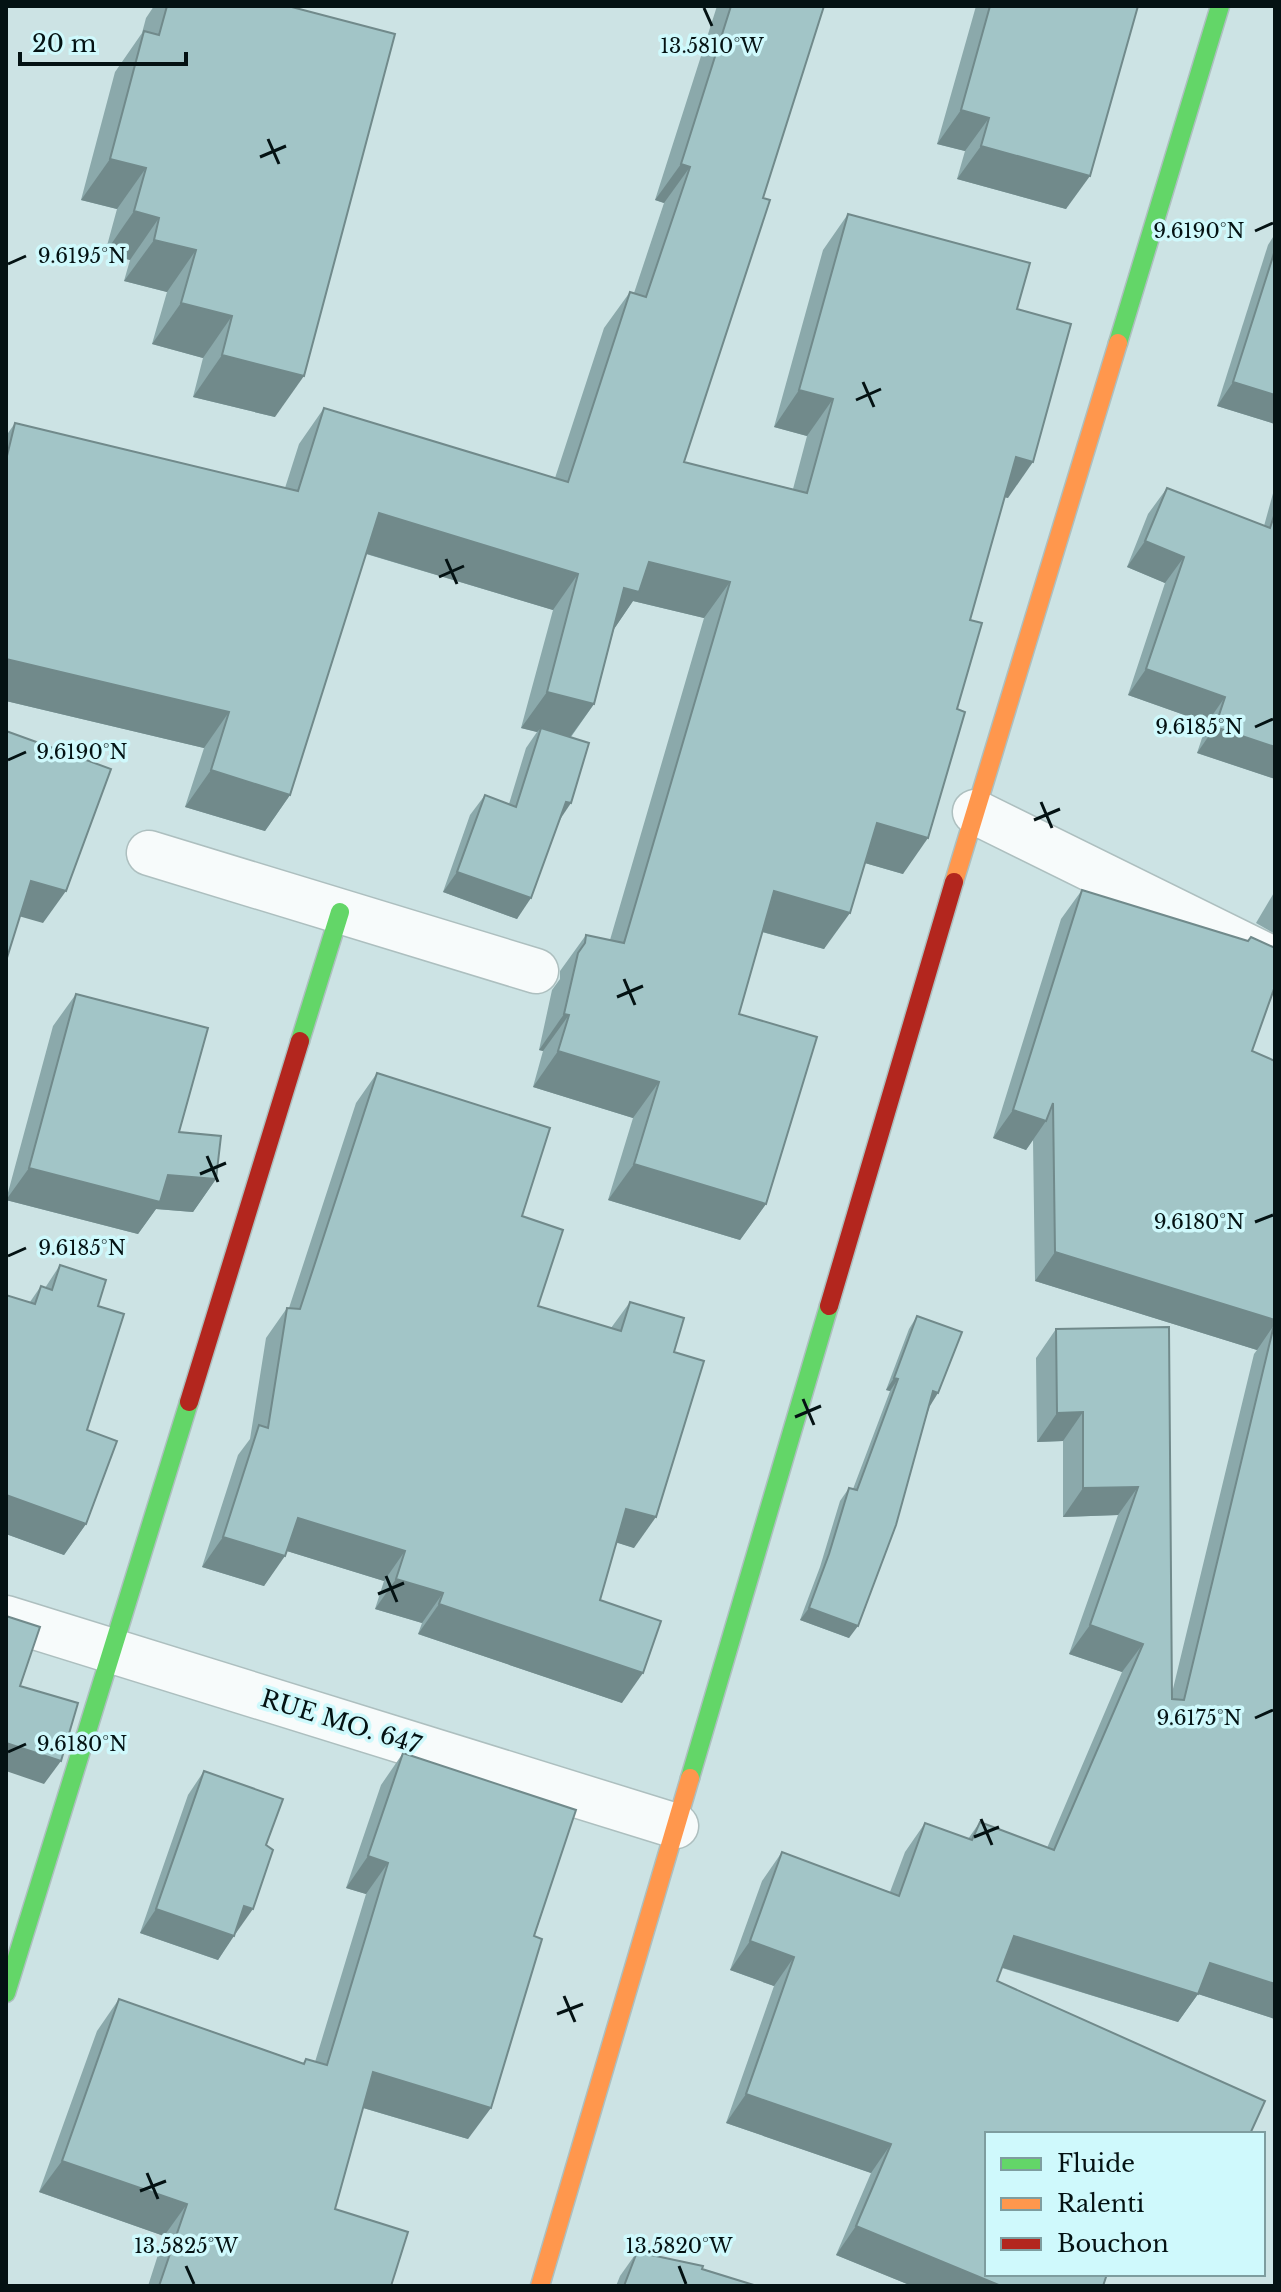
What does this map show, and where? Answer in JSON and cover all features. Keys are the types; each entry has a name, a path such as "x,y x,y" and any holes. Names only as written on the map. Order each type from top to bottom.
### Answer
{"street":[{"path":"540,2286 975,812 1220,6"},
{"path":"975,812 1275,960"},
{"path":"149,853 536,971"},
{"path":"6,1993 340,912"},
{"name":"RUE MO. 647","path":"6,1618 676,1826"}],"building":[{"path":"167,6 288,6 395,34 304,376 222,355 232,316 181,303 196,250 154,240 159,218 134,211 146,168 110,159 144,31 159,35"},
{"path":"731,6 824,6 763,198 770,200 684,462 807,493 833,399 799,390 848,214 1030,263 1017,309 1071,324 1033,462 1016,457 970,620 982,623 957,709 965,712 928,838 877,823 850,913 774,891 739,1014 817,1037 766,1204 634,1164 659,1082 558,1051 569,1015 564,1014 578,953 586,935 624,943 730,582 649,562 639,592 624,588 594,704 547,692 578,574 379,513 290,795 211,770 229,712 6,659 6,460 15,423 298,491 324,408 568,482 630,292 646,297 690,167 681,164"},
{"path":"990,6 1138,6 1090,176 981,146 989,118 961,110"},
{"path":"1275,250 1275,395 1233,382"},
{"path":"1167,488 1270,528 1275,513 1275,747 1215,727 1225,697 1146,669 1184,557 1145,541"},
{"path":"541,728 589,743 571,803 566,802 531,898 457,872 485,795 516,807"},
{"path":"6,731 111,769 66,891 31,881 6,961"},
{"path":"1082,890 1248,941 1251,937 1275,948 1275,986 1252,1051 1275,1061 1275,1320 1055,1252 1053,1103 1046,1121 1013,1110"},
{"path":"76,994 208,1028 179,1132 221,1136 216,1179 168,1175 160,1202 29,1168"},
{"path":"377,1073 550,1128 522,1216 563,1230 538,1306 621,1331 630,1302 684,1318 674,1352 704,1361 656,1517 626,1509 600,1600 661,1621 643,1673 439,1604 443,1593 396,1579 405,1551 298,1518 285,1556 223,1537 259,1425 268,1428 287,1308 300,1309"},
{"path":"60,1265 106,1280 98,1306 124,1314 87,1430 117,1441 86,1524 6,1495 6,1295 35,1304 41,1286 52,1290"},
{"path":"917,1316 962,1332 938,1393 933,1391 896,1525 858,1626 809,1608 849,1488 857,1490 898,1379 894,1378"},
{"path":"1274,1325 1275,1984 1210,1963 1198,1994 1014,1936 997,1981 1265,2101 1251,2132 985,2132 985,2276 1106,2276 1103,2286 1001,2286 856,2226 891,2144 746,2094 794,1957 750,1941 782,1852 899,1896 925,1823 972,1840 980,1822 1054,1850 1143,1644 1090,1625 1138,1487 1083,1488 1083,1412 1057,1413 1056,1329 1169,1327 1172,1699 1184,1700"},
{"path":"6,1616 40,1627 20,1686 78,1703 61,1761 6,1743"},
{"path":"403,1753 576,1810 534,1936 542,1939 491,2108 373,2072 335,2209 408,2232 391,2286 159,2286 187,2204 62,2161 119,1999 304,2064 306,2059 327,2065 388,1863 368,1856"},
{"path":"204,1771 283,1799 266,1845 273,1850 253,1909 244,1906 234,1936 156,1909"},
{"path":"637,2252 703,2266 702,2269 757,2286 624,2286"}],"traffic: fast":[{"path":"1118,343 1220,6"},
{"path":"300,1041 340,912"},
{"path":"690,1778 829,1306"},
{"path":"6,1993 189,1402"}],"traffic: slow":[{"path":"954,882 1118,343"},
{"path":"540,2286 690,1778"}],"traffic: jam":[{"path":"829,1306 954,882"},
{"path":"189,1402 300,1041"}]}
